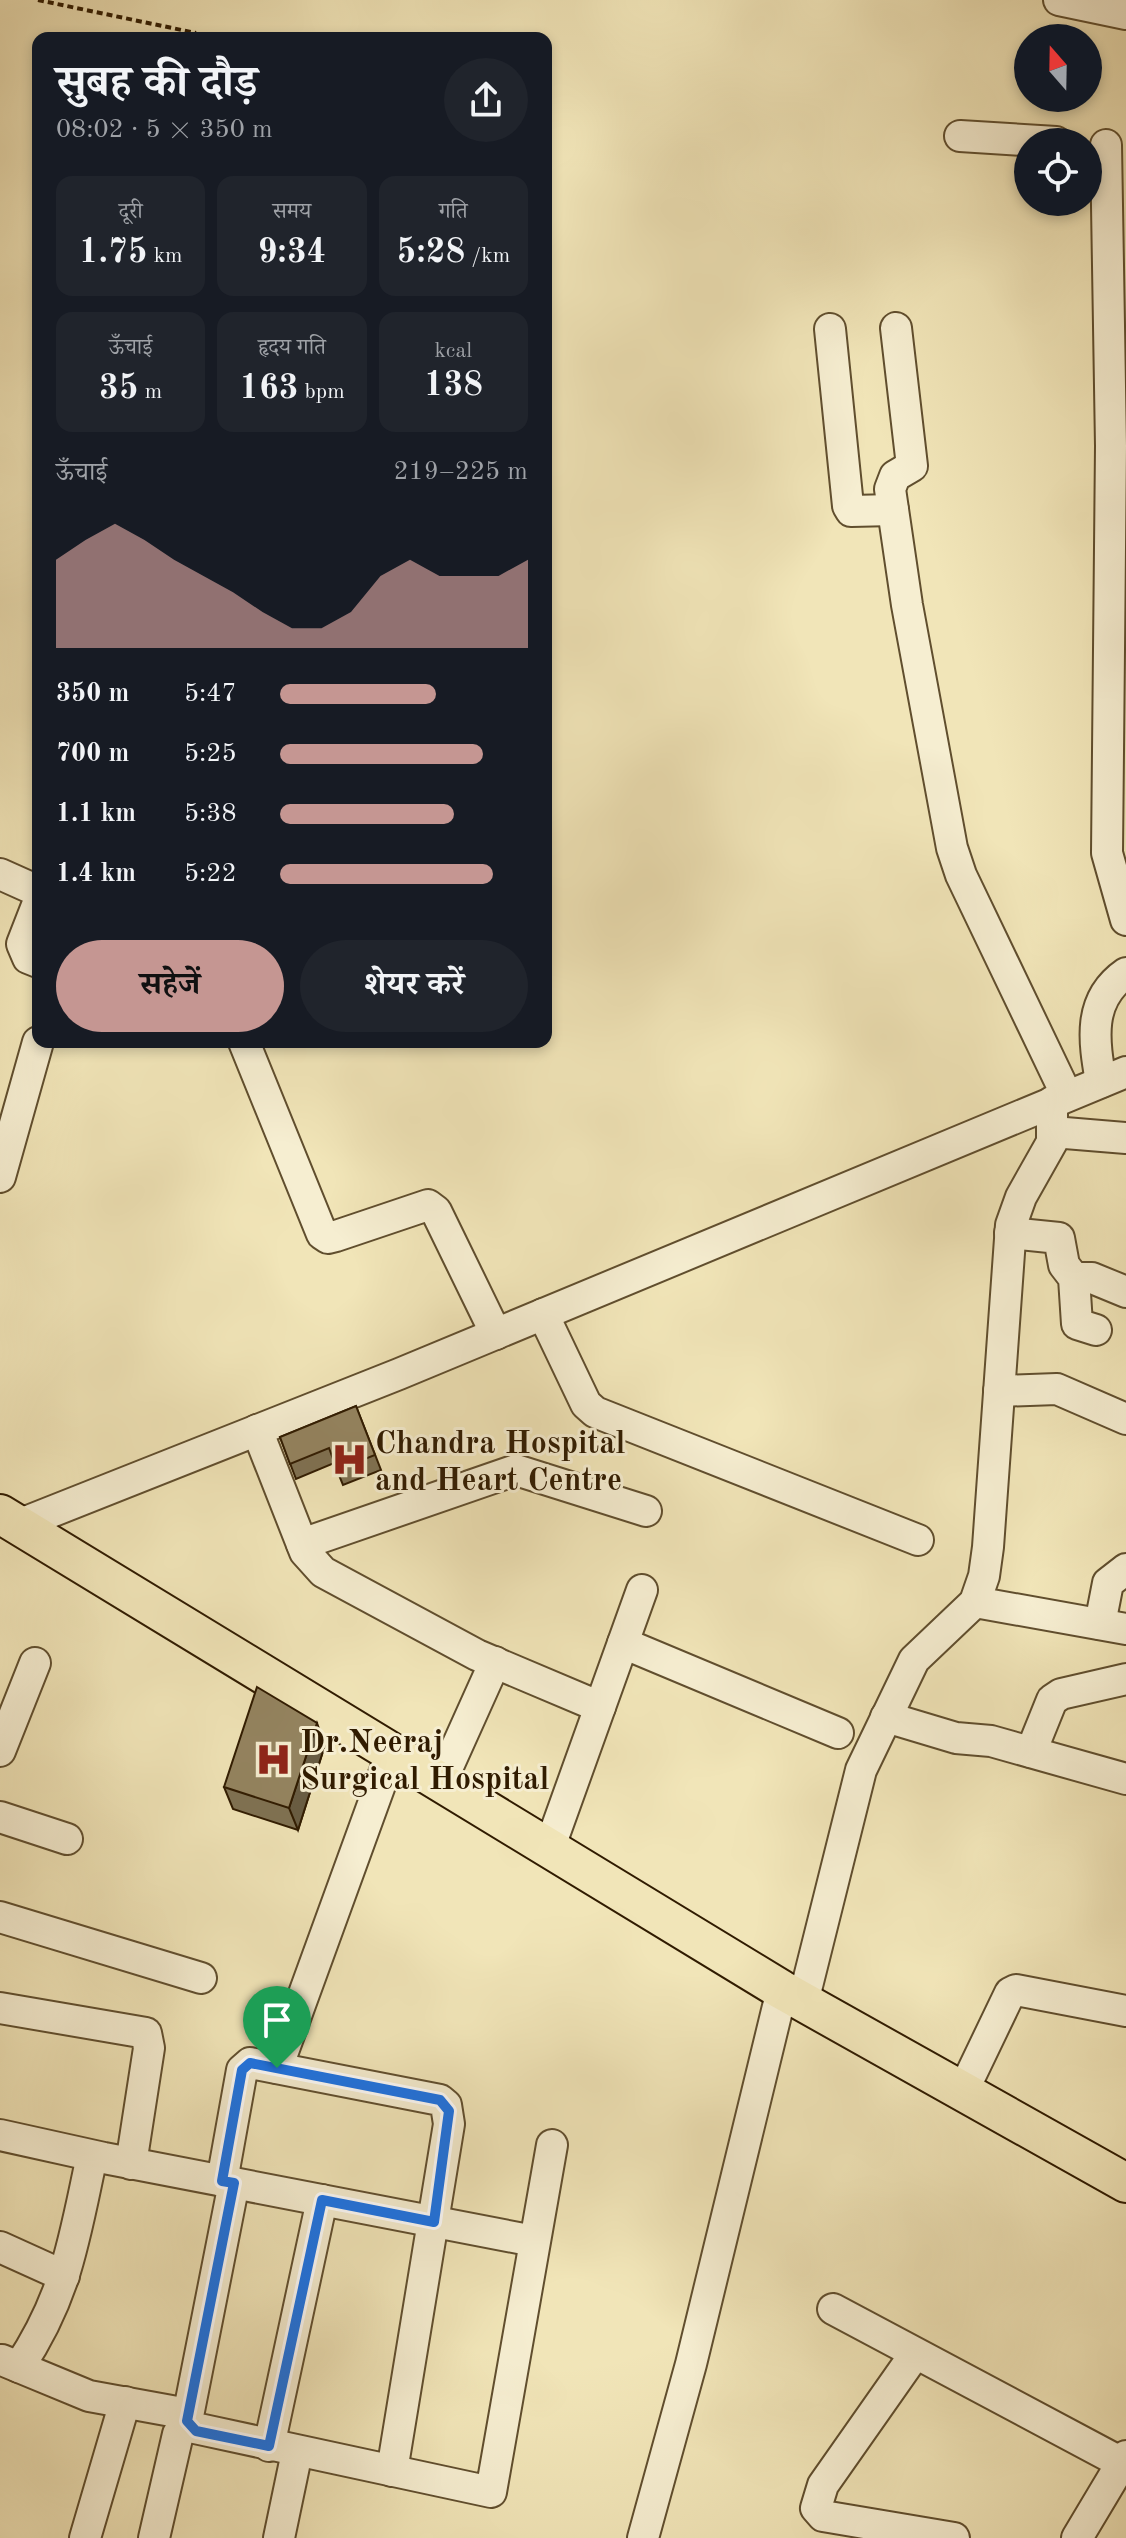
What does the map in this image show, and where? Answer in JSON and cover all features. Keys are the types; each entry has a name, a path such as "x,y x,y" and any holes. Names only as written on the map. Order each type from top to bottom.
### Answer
{"main road":[{"path":"9,1520 792,1996 1126,2183"}],"street":[{"path":"1059,0 1126,14"},
{"path":"960,136 1014,139"},
{"path":"1107,145 1118,429 1116,836 1107,853 1126,920"},
{"path":"643,2538 792,1996 855,1789 914,1660 975,1602 984,1576 1010,1233 1014,1212 1049,1148 1060,1099 961,875 943,817 890,481 912,466 896,328"},
{"path":"830,329 848,506 851,511 861,513 893,510"},
{"path":"0,874 32,888"},
{"path":"32,918 22,944 28,958 32,960"},
{"path":"9,1520 257,1430 1114,1077 1094,1041 1100,1003 1109,986 1126,973"},
{"path":"0,1177 36,1048"},
{"path":"246,1048 322,1234 336,1236 428,1205 436,1211 496,1334"},
{"path":"1053,1132 1126,1138"},
{"path":"1010,1233 1059,1238 1064,1265 1074,1278 1077,1324 1096,1330"},
{"path":"1074,1278 1092,1278 1126,1292"},
{"path":"543,1314 586,1404 595,1412 918,1540"},
{"path":"999,1391 1057,1389 1126,1419"},
{"path":"257,1430 302,1544 312,1562 323,1572 495,1662 600,1707"},
{"path":"302,1544 516,1470 646,1511"},
{"path":"975,1602 1113,1626 1104,1593 1108,1583 1126,1569"},
{"path":"549,1849 642,1590"},
{"path":"623,1643 838,1733"},
{"path":"441,1782 495,1662"},
{"path":"0,1751 35,1663"},
{"path":"1031,1752 1052,1700 1061,1694 1126,1679"},
{"path":"886,1717 945,1735 983,1739 1126,1779"},
{"path":"277,2068 392,1752"},
{"path":"0,1817 67,1839"},
{"path":"0,1917 201,1978"},
{"path":"963,2091 1010,1993 1016,1990 1126,2011"},
{"path":"0,2008 146,2033 149,2048 131,2164"},
{"path":"154,2538 178,2434 188,2417 228,2182 242,2070 250,2063 440,2100 446,2105 449,2124 392,2471"},
{"path":"0,2135 131,2164 534,2241"},
{"path":"92,2156 64,2276 48,2321 9,2363 89,2396 188,2417 196,2431 491,2492 552,2145"},
{"path":"279,2538 283,2449 322,2200"},
{"path":"0,2247 64,2276"},
{"path":"833,2309 1124,2460 1077,2538"},
{"path":"915,2354 823,2485 816,2508 823,2516 954,2538"},
{"path":"85,2538 125,2402"}],"path":[{"path":"38,0 191,32"}],"building":[{"path":"356,1406 375,1455 337,1470 329,1448 290,1464 280,1437"},
{"path":"257,1687 317,1723 289,1808 224,1787"}],"place":[{"name":"Chandra Hospital and Heart Centre","path":"349,1460"},
{"name":"Dr.Neeraj Surgical Hospital","path":"274,1759"}],"route":[{"path":"250,2063 277,2068 440,2100 449,2111 449,2124 434,2222 322,2200 269,2446 196,2431 187,2421 234,2183 222,2181 242,2070 250,2063"}]}
